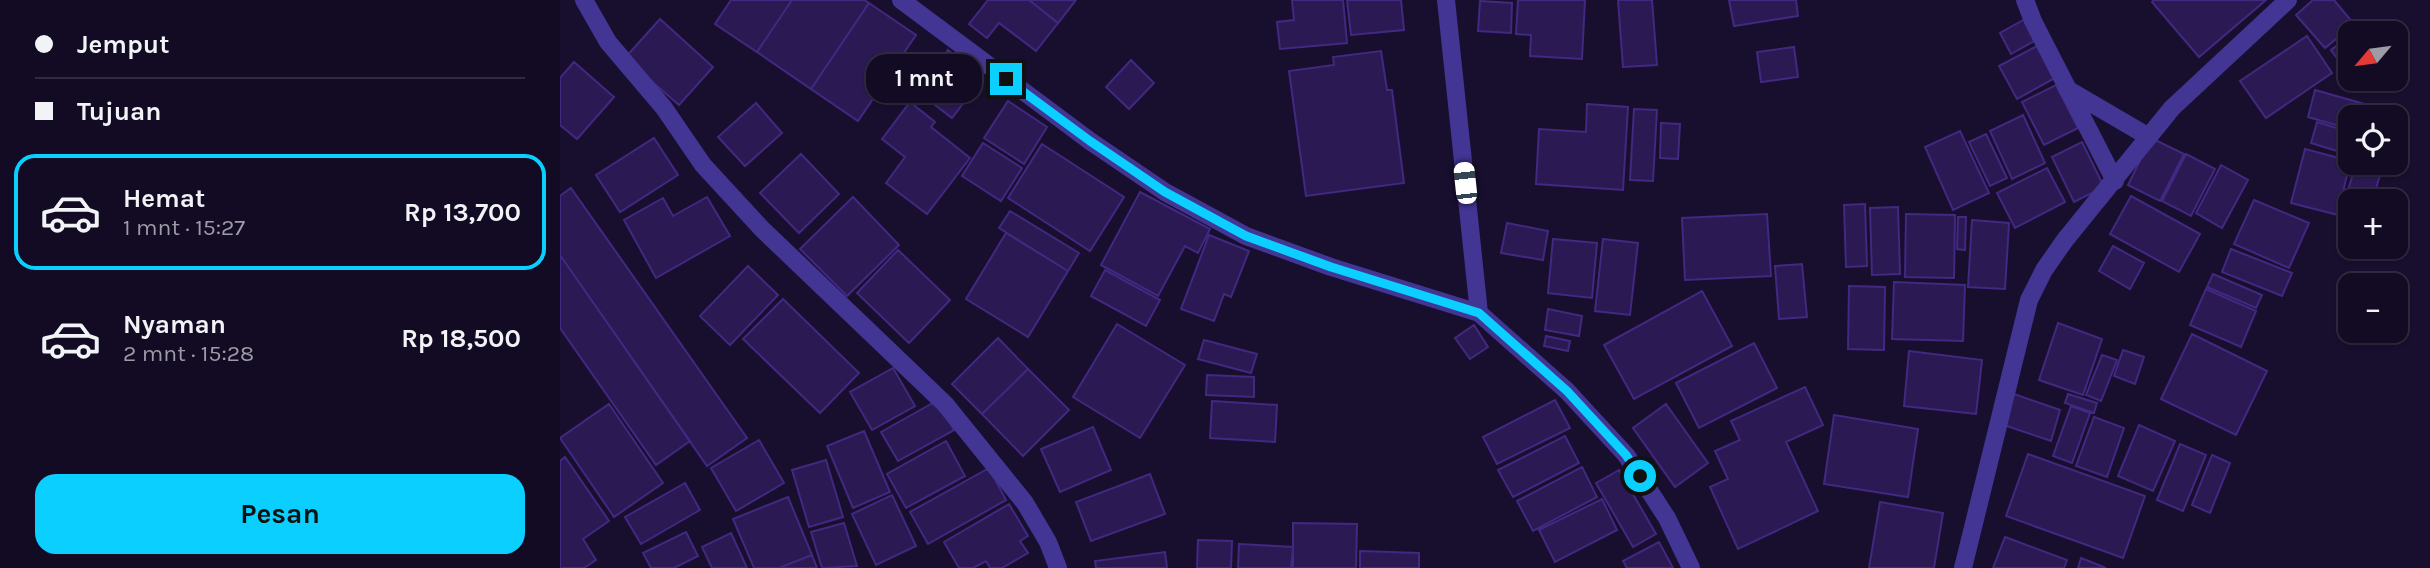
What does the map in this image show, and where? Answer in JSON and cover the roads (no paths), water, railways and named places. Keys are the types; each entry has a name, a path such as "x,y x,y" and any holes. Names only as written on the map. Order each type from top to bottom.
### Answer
{"street":[{"path":"584,0 608,41 664,108 703,165 771,238 945,404 1025,503 1048,542 1058,568"},
{"path":"901,0 1090,141 1165,192 1246,236 1331,267 1479,313 1567,391 1626,455 1667,518 1691,568"},
{"path":"1446,0 1479,313"},
{"path":"2025,0 2033,22 2115,181"},
{"path":"1963,568 2029,300 2043,270 2092,204 2115,181 2172,108 2288,0"},
{"path":"2067,89 2149,137"}]}
